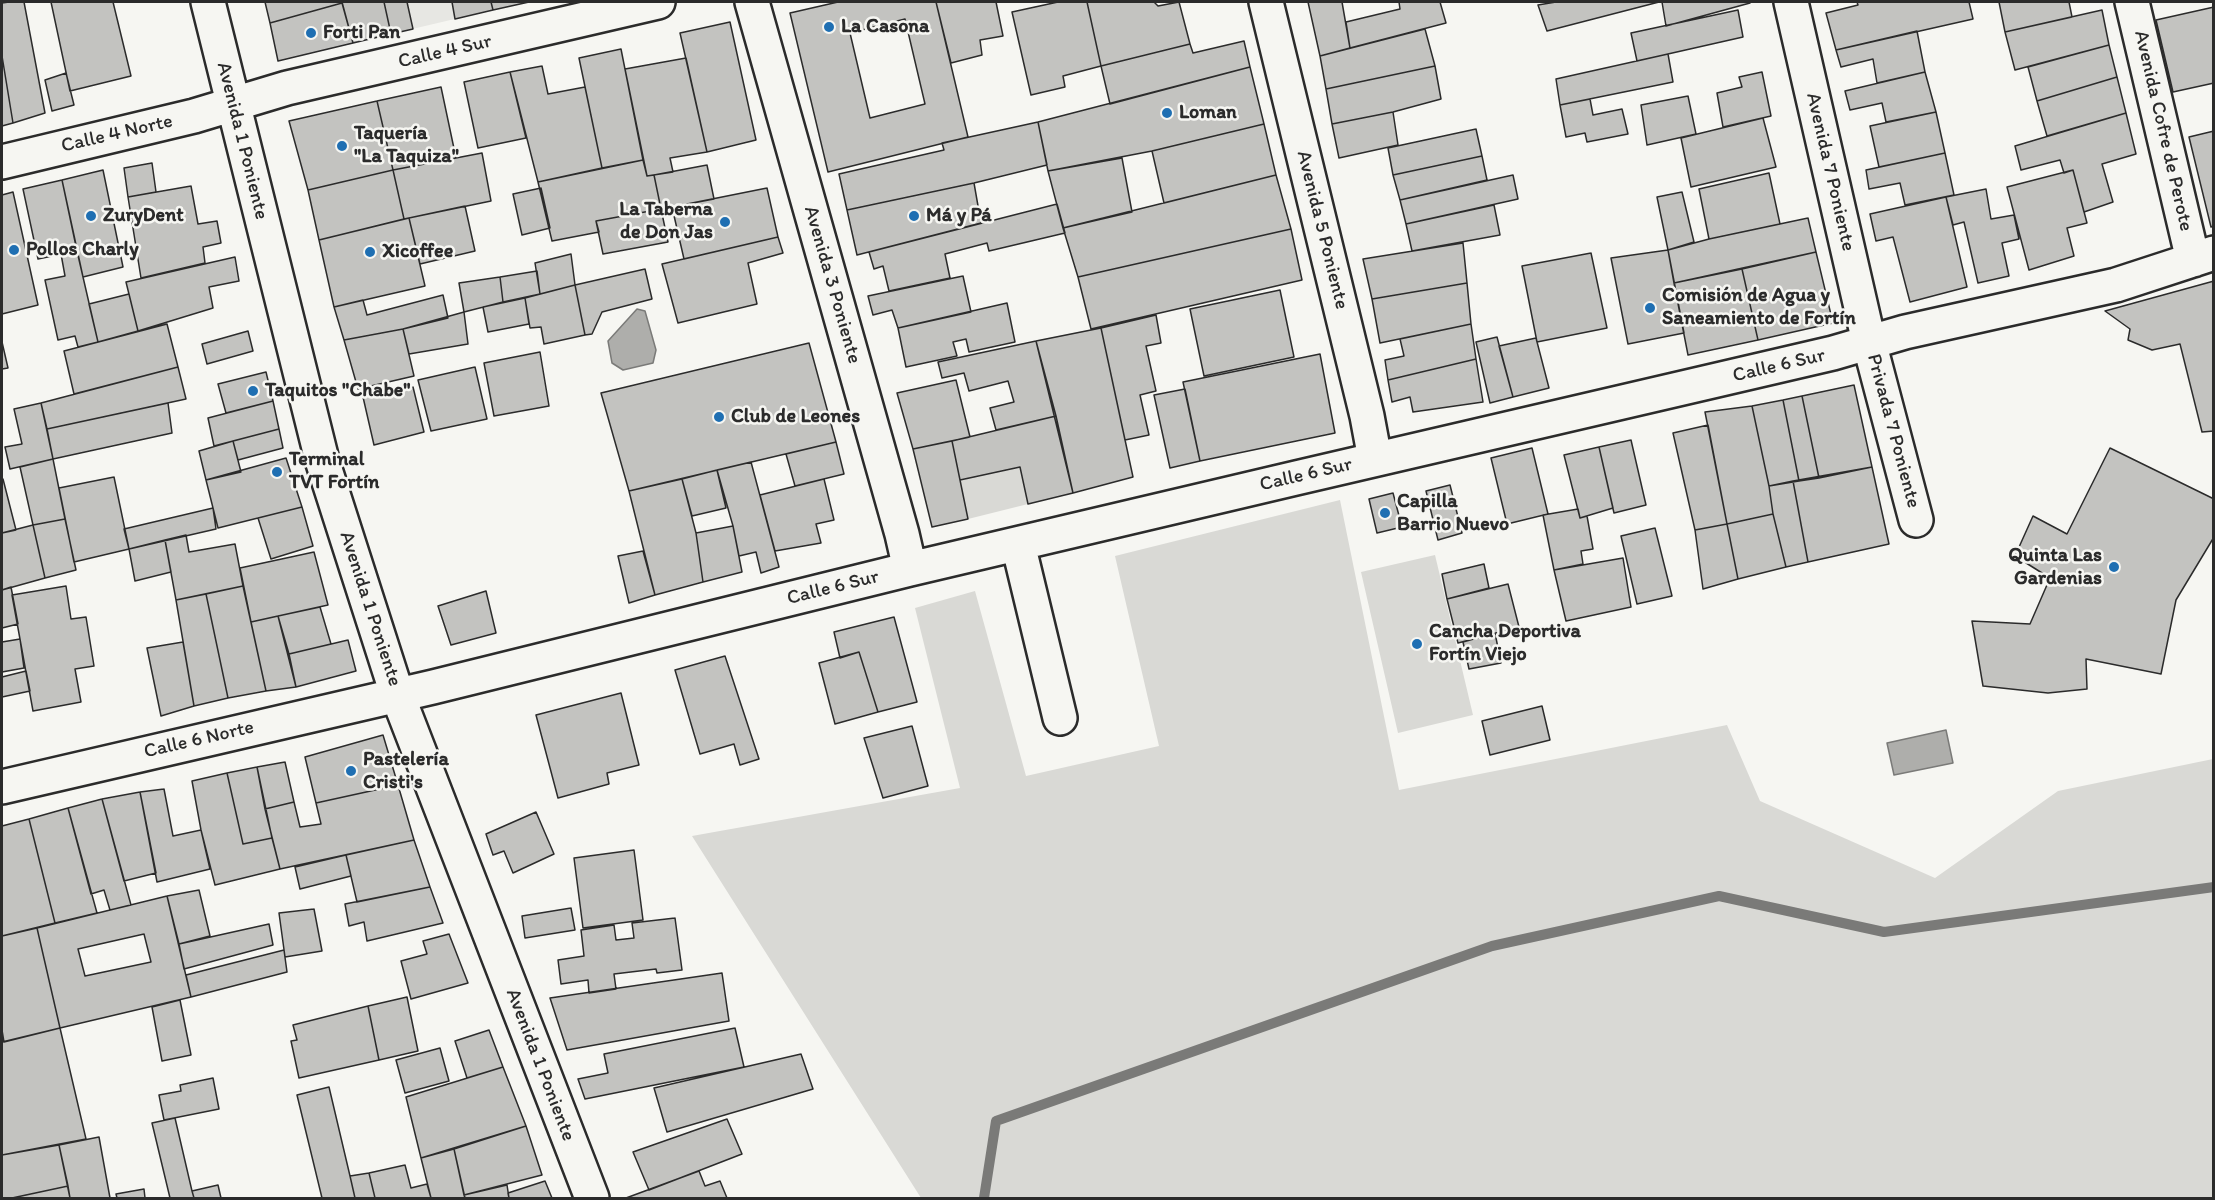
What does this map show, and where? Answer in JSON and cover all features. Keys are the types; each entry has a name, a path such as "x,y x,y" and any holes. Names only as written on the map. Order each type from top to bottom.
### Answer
{"street":[{"name":"Avenida 1 Poniente","path":"208,2 321,460 398,694 592,1198"},
{"name":"Calle 4 Sur","path":"233,106 287,88 657,2"},
{"name":"Avenida 3 Poniente","path":"752,2 910,569"},
{"name":"Avenida 5 Poniente","path":"1266,2 1364,404 1375,459"},
{"name":"Avenida 7 Poniente","path":"1791,2 1869,342"},
{"name":"Avenida Cofre de Perote","path":"2132,2 2203,257"},
{"name":"Calle 4 Norte","path":"2,162 233,106"},
{"name":"Calle 6 Sur","path":"398,694 910,569 1833,353 1905,332 2116,285 2203,257"},
{"name":"Privada 7 Poniente","path":"1869,342 1916,520"},
{"path":"1018,544 1060,718"},
{"name":"Calle 6 Norte","path":"2,787 398,694"}],"shaded area":[{"path":"384,2 491,2 493,10 391,34"},
{"path":"637,309 645,311 656,350 653,363 623,370 612,363 608,341"},
{"path":"1020,467 1028,504 968,519 960,480"},
{"path":"1340,500 1399,790 1727,725 1760,801 1935,878 2058,791 2213,759 2213,1198 921,1198 692,836 960,788 915,608 975,591 1026,776 1159,746 1115,556"},
{"name":"Cancha Deportiva Fortín Viejo","path":"1435,555 1473,715 1398,733 1361,572"},
{"path":"1946,730 1953,763 1894,775 1887,743"}],"building":[{"path":"24,2 45,113 13,123 2,56 2,3"},
{"path":"51,2 113,2 131,76 70,91"},
{"path":"265,2 342,2 342,3 270,23"},
{"path":"342,2 384,2 391,34 353,43"},
{"path":"384,2 407,2 413,29 391,34"},
{"path":"452,2 491,2 493,10 455,19"},
{"path":"491,2 529,2 493,10"},
{"path":"838,2 936,2 968,137 828,172 790,13","holes":["905,19 925,104 870,118 850,33"]},
{"path":"936,2 996,2 1003,36 980,40 982,55 951,63"},
{"path":"1058,2 1087,2 1101,66 1063,76 1065,87 1031,95 1012,12"},
{"path":"1087,2 1154,2 1158,6 1179,2 1190,44 1101,66"},
{"path":"1308,2 1342,2 1350,48 1320,56"},
{"path":"1399,2 1440,2 1446,23 1350,48 1346,22 1400,9"},
{"path":"1556,2 1659,2 1547,31 1538,5"},
{"path":"1662,2 1750,2 1750,3 1666,26"},
{"path":"1857,2 1969,2 1973,19 1836,50 1826,13 1858,5"},
{"path":"1999,2 2069,2 2072,17 2005,32"},
{"name":"Forti Pan","path":"342,3 353,43 278,61 270,23"},
{"path":"2214,7 2214,83 2173,92 2156,20"},
{"path":"1738,10 1743,37 1637,61 1631,33"},
{"path":"2102,10 2109,45 2015,70 2005,32"},
{"path":"730,22 756,140 707,152 680,33"},
{"path":"1425,29 1435,66 1326,89 1320,56"},
{"path":"1917,31 1925,72 1877,83 1873,59 1841,67 1836,50"},
{"path":"1244,41 1250,67 1110,104 1101,66 1190,44 1193,53"},
{"path":"2109,45 2117,77 2037,101 2028,67"},
{"path":"621,49 643,160 602,168 579,58"},
{"path":"1668,54 1673,82 1560,105 1556,79"},
{"path":"2,56 13,123 2,126"},
{"path":"686,58 707,152 670,158 673,172 647,176 625,69"},
{"path":"542,66 548,94 585,87 602,168 538,182 510,72"},
{"path":"1435,66 1441,99 1393,112 1332,124 1326,89"},
{"name":"Loman","path":"1250,67 1264,124 1152,151 1048,171 1038,122"},
{"path":"510,72 526,138 478,148 464,82"},
{"path":"1762,72 1771,116 1723,127 1717,93 1742,87 1739,77"},
{"path":"1925,72 1936,112 1886,122 1882,103 1850,110 1845,91"},
{"path":"66,73 74,105 52,111 45,80"},
{"path":"2117,77 2126,113 2047,136 2037,101"},
{"path":"441,87 456,158 393,170 377,101"},
{"path":"1688,96 1696,134 1647,145 1641,105"},
{"path":"1590,99 1593,115 1622,109 1628,134 1587,142 1585,133 1566,137 1560,105"},
{"name":"Taquería \"La Taquiza\"","path":"377,101 393,170 308,190 289,121"},
{"path":"1393,112 1398,145 1339,158 1332,124"},
{"path":"1936,112 1945,153 1879,167 1870,126"},
{"path":"2126,113 2136,154 2102,164 2113,202 2084,212 2073,170 2064,173 2060,160 2021,170 2015,146"},
{"path":"1763,118 1776,167 1691,187 1681,138"},
{"path":"1038,122 1047,165 847,210 839,174 944,150 942,143"},
{"path":"1264,124 1276,175 1164,203 1152,151"},
{"path":"1476,129 1482,156 1393,175 1388,148"},
{"path":"2214,131 2214,226 2211,227 2189,137"},
{"path":"482,153 491,201 404,219 393,170"},
{"path":"1945,153 1954,195 1905,205 1900,183 1869,189 1866,170"},
{"path":"1482,156 1487,180 1400,200 1393,175"},
{"path":"1122,158 1132,212 1063,228 1048,171"},
{"path":"643,160 647,176 654,175 661,209 596,221 599,232 552,241 538,182"},
{"path":"152,163 156,192 128,197 124,168"},
{"path":"707,165 714,199 661,209 654,175"},
{"name":"ZuryDent","path":"103,170 123,267 83,277 62,180"},
{"path":"393,170 404,219 319,240 308,190"},
{"path":"2073,170 2087,223 2067,228 2074,256 2029,270 2007,187"},
{"path":"1769,173 1780,224 1709,239 1699,189"},
{"path":"1276,175 1291,229 1078,277 1063,228"},
{"path":"1513,175 1518,199 1406,224 1400,200"},
{"path":"62,180 77,251 38,259 23,189"},
{"name":"Má y Pá","path":"974,183 981,223 857,255 847,210"},
{"path":"191,186 198,224 217,221 221,243 203,247 205,263 141,278 128,197"},
{"path":"541,188 550,228 522,235 513,194"},
{"name":"La Taberna de Don Jas","path":"767,188 778,237 684,259 672,207"},
{"path":"1986,189 1991,219 2014,215 2019,239 2002,243 2009,276 1978,283 1964,222 1953,225 1946,197"},
{"name":"Pollos Charly","path":"13,192 38,305 2,314 2,195"},
{"path":"1682,192 1694,242 1668,250 1657,197"},
{"path":"1946,197 1967,287 1910,302 1893,237 1876,241 1870,214"},
{"path":"1057,204 1065,233 989,251 987,243 945,254 950,278 889,291 883,266 874,269 869,252"},
{"path":"1494,205 1500,235 1412,251 1406,224"},
{"path":"465,206 475,251 420,264 409,218"},
{"path":"661,209 668,242 603,254 596,221"},
{"name":"Xicoffee","path":"409,218 425,286 334,307 319,240"},
{"path":"1808,218 1816,252 1674,283 1668,250"},
{"path":"1291,229 1302,280 1091,329 1078,277"},
{"path":"778,237 783,253 748,263 757,304 678,323 662,264"},
{"path":"1463,243 1467,283 1372,299 1363,259"},
{"name":"Comisión de Agua y Saneamiento de Fortín","path":"1668,250 1684,333 1628,344 1611,258"},
{"path":"77,251 98,342 78,347 75,336 58,340 45,280 65,276 61,254"},
{"path":"1816,252 1833,323 1758,340 1742,269"},
{"path":"1591,253 1607,328 1537,342 1522,266"},
{"path":"571,254 575,285 540,294 535,263"},
{"path":"235,257 239,281 209,287 213,308 138,331 126,282"},
{"path":"645,269 652,299 602,312 592,334 585,335 575,285"},
{"path":"1742,269 1758,340 1688,355 1674,283"},
{"path":"537,271 540,294 503,302 500,277"},
{"path":"963,276 971,312 898,328 892,310 873,315 868,296"},
{"path":"500,277 503,302 464,312 459,283"},
{"path":"2214,281 2214,431 2202,432 2180,344 2152,350 2128,340 2130,329 2105,311"},
{"path":"1467,283 1471,324 1380,343 1372,299"},
{"path":"575,285 585,335 544,344 541,327 530,328 525,298"},
{"path":"1280,290 1294,357 1204,376 1190,309"},
{"path":"129,294 138,331 98,342 89,304"},
{"path":"443,295 448,318 344,340 334,307 363,300 367,315"},
{"path":"525,298 529,324 488,332 483,307"},
{"path":"1007,303 1015,342 969,352 966,339 953,342 957,356 906,367 898,328"},
{"path":"464,312 468,344 409,354 403,329"},
{"path":"1156,315 1161,343 1146,346 1156,391 1140,395 1149,435 1125,440 1101,328"},
{"path":"167,324 178,367 74,394 64,351"},
{"path":"1471,324 1476,359 1388,380 1385,360 1404,356 1400,339"},
{"path":"1101,328 1133,477 1073,493 1036,341"},
{"path":"403,329 414,376 358,389 344,340"},
{"path":"248,331 253,351 207,364 202,344"},
{"path":"1497,337 1513,397 1490,403 1476,342"},
{"path":"1536,338 1549,388 1513,397 1499,346"},
{"path":"1036,341 1056,416 996,430 990,408 1014,402 1008,381 969,391 964,373 942,378 938,362"},
{"path":"2,342 8,368 2,369"},
{"name":"Club de Leones","path":"809,343 836,442 629,491 601,393"},
{"path":"540,352 549,406 494,416 484,363"},
{"path":"1320,354 1335,433 1200,461 1183,382"},
{"path":"1476,359 1483,402 1413,412 1410,397 1392,402 1388,380"},
{"path":"178,367 186,399 47,429 41,403"},
{"path":"475,367 487,419 431,431 418,380"},
{"path":"266,372 273,401 226,413 218,384"},
{"path":"956,380 970,437 913,449 897,393"},
{"path":"1854,385 1872,467 1819,478 1802,396"},
{"path":"413,387 424,432 374,445 363,397"},
{"path":"1185,389 1200,461 1170,468 1154,395"},
{"path":"1802,396 1819,478 1799,481 1783,400"},
{"path":"1783,400 1799,481 1769,486 1752,406"},
{"path":"273,401 279,429 214,446 208,418"},
{"path":"41,403 53,459 10,469 5,447 22,444 14,409"},
{"path":"168,403 172,433 53,459 47,429"},
{"path":"1752,406 1773,514 1727,524 1705,412"},
{"path":"1056,416 1073,493 1028,504 1020,467 960,480 952,441"},
{"path":"1708,425 1727,524 1695,530 1673,433"},
{"path":"279,429 283,448 238,460 233,441"},
{"path":"1631,440 1646,505 1614,513 1599,447"},
{"path":"233,441 241,472 206,480 199,451"},
{"path":"952,441 968,519 932,527 913,449"},
{"path":"836,442 844,474 795,486 786,454"},
{"path":"1599,447 1613,508 1580,518 1564,455"},
{"path":"1532,448 1548,514 1507,524 1491,458"},
{"name":"Quinta Las Gardenias","path":"2110,448 2214,499 2214,537 2176,600 2161,674 2086,659 2087,689 2048,693 1983,686 1972,621 2030,624 2050,578 2015,556 2033,516 2067,534"},
{"path":"286,458 302,507 218,528 206,480"},
{"path":"53,459 65,519 33,525 20,467"},
{"path":"751,462 779,567 761,573 756,552 739,556 717,470"},
{"path":"1872,467 1889,544 1808,562 1793,481"},
{"path":"717,470 726,508 692,516 682,479"},
{"path":"114,477 129,549 74,562 59,488"},
{"path":"2,479 16,530 2,533"},
{"path":"682,479 696,533 703,582 655,595 629,491"},
{"path":"824,479 834,520 816,524 821,543 775,551 760,495"},
{"path":"1793,481 1808,562 1786,567 1773,514 1769,486"},
{"path":"1450,485 1462,533 1438,540 1426,491"},
{"name":"Capilla Barrio Nuevo","path":"1393,493 1402,527 1377,533 1369,499"},
{"path":"302,507 313,546 271,559 258,518"},
{"path":"213,508 216,529 129,549 124,529"},
{"path":"1578,509 1580,518 1587,516 1593,549 1581,551 1583,564 1554,570 1543,515"},
{"path":"1773,514 1786,567 1738,579 1727,524"},
{"path":"65,519 76,570 45,578 33,525"},
{"path":"1727,524 1738,579 1703,589 1695,530"},
{"path":"33,525 45,578 2,590 2,533"},
{"path":"733,526 742,572 703,582 696,533"},
{"path":"1655,528 1672,596 1637,604 1621,536"},
{"path":"186,535 189,552 235,544 243,586 176,600 165,540"},
{"path":"165,540 171,572 135,581 129,549"},
{"path":"643,551 655,595 629,603 618,556"},
{"path":"314,552 328,605 251,622 240,568"},
{"path":"1623,558 1631,607 1566,621 1554,570"},
{"path":"1484,564 1489,588 1447,599 1442,574"},
{"path":"1508,584 1519,627 1458,643 1447,599"},
{"path":"66,586 71,619 86,617 94,666 75,669 81,702 33,711 12,595"},
{"path":"243,586 266,691 228,698 206,594"},
{"path":"11,587 18,624 2,628 2,590"},
{"path":"486,591 496,633 451,645 438,606"},
{"path":"206,594 228,698 194,706 176,600"},
{"path":"320,607 331,644 289,654 278,616"},
{"path":"278,616 296,687 266,691 251,622"},
{"path":"894,617 917,702 878,712 859,652 840,658 834,632"},
{"path":"1495,633 1501,663 1469,669 1463,642"},
{"path":"20,639 24,668 2,672 2,642"},
{"path":"348,640 356,671 296,687 289,654"},
{"path":"183,642 194,706 161,716 147,648"},
{"path":"859,652 878,712 835,724 819,663"},
{"path":"725,656 759,759 740,765 734,744 700,754 675,670"},
{"path":"26,671 30,691 2,697 2,677"},
{"path":"621,693 639,765 607,773 609,784 558,798 536,715"},
{"path":"1542,706 1550,740 1490,755 1482,721"},
{"path":"912,726 928,786 883,798 864,738"},
{"name":"Pastelería Cristi's","path":"383,735 398,785 316,803 305,757"},
{"path":"285,762 294,802 265,809 257,767"},
{"path":"257,767 272,838 243,844 227,773"},
{"path":"227,773 243,844 272,838 280,869 215,885 192,781"},
{"path":"398,785 414,840 280,869 265,809 294,802 300,827 321,824 316,803"},
{"path":"164,789 173,836 201,830 210,869 157,882 140,792"},
{"path":"140,792 156,873 124,881 102,799"},
{"path":"102,799 131,905 110,910 104,890 91,894 68,808"},
{"path":"68,808 97,913 55,923 29,819"},
{"path":"536,812 554,854 513,873 504,851 493,855 486,834"},
{"path":"29,819 55,923 2,936 2,826"},
{"path":"414,840 430,887 357,902 346,855"},
{"path":"634,850 643,920 583,928 574,858"},
{"path":"346,855 351,876 300,889 295,867"},
{"path":"430,887 443,923 367,941 364,922 349,926 345,904"},
{"path":"199,890 210,936 179,944 167,896"},
{"path":"167,896 191,997 60,1028 37,928","holes":["144,934 151,962 85,976 78,949"]},
{"path":"571,908 575,930 525,938 522,916"},
{"path":"314,909 322,951 285,957 279,913"},
{"path":"675,918 682,970 657,973 656,969 614,974 616,989 589,993 588,980 561,984 558,960 584,956 581,930 614,925 616,940 634,938 632,923"},
{"path":"269,924 273,945 184,969 179,944"},
{"path":"37,928 60,1028 4,1042 2,936"},
{"path":"449,934 468,983 411,999 401,961 427,954 423,941"},
{"path":"284,950 287,972 191,997 186,975"},
{"path":"722,973 729,1021 567,1050 550,998"},
{"path":"407,997 418,1051 379,1060 368,1006"},
{"path":"180,1000 191,1055 162,1061 152,1007"},
{"path":"368,1006 379,1060 299,1078 291,1041 297,1040 293,1025"},
{"path":"60,1028 86,1139 2,1155 2,1042"},
{"path":"735,1028 744,1067 585,1099 578,1079 608,1073 604,1054"},
{"path":"489,1030 503,1067 467,1078 455,1041"},
{"path":"440,1048 449,1081 405,1093 396,1060"},
{"path":"801,1054 813,1089 667,1132 654,1088"},
{"path":"503,1067 526,1126 421,1158 406,1097"},
{"path":"213,1078 219,1109 164,1120 159,1095 181,1091 180,1085"},
{"path":"329,1087 355,1198 322,1198 297,1095"},
{"path":"175,1118 194,1198 170,1198 152,1123"},
{"path":"727,1119 742,1154 649,1190 633,1152"},
{"path":"526,1126 542,1175 464,1195 454,1149"},
{"path":"99,1137 110,1198 70,1198 59,1145"},
{"path":"59,1145 68,1186 2,1198 2,1155"},
{"path":"454,1149 465,1198 431,1198 421,1158"},
{"path":"405,1165 411,1188 427,1184 431,1198 375,1198 369,1173"},
{"path":"699,1171 705,1186 720,1181 727,1198 626,1198"},
{"path":"369,1173 375,1198 355,1198 350,1176"},
{"path":"545,1181 552,1198 509,1198 508,1193"},
{"path":"218,1185 221,1198 194,1198 192,1191"},
{"path":"507,1185 509,1198 465,1198 464,1195"},
{"path":"68,1186 70,1198 12,1198"},
{"path":"144,1189 145,1198 117,1198 116,1194"}],"waterway":[{"path":"984,1198 996,1121 1492,946 1719,896 1884,932 2214,887"}],"place":[{"name":"La Casona","path":"829,27"},
{"name":"Forti Pan","path":"311,33"},
{"name":"Loman","path":"1167,113"},
{"name":"Taquería \"La Taquiza\"","path":"342,146"},
{"name":"ZuryDent","path":"91,216"},
{"name":"Má y Pá","path":"914,216"},
{"name":"La Taberna de Don Jas","path":"725,222"},
{"name":"Pollos Charly","path":"14,250"},
{"name":"Xicoffee","path":"370,252"},
{"name":"Comisión de Agua y Saneamiento de Fortín","path":"1650,308"},
{"name":"Taquitos \"Chabe\"","path":"253,391"},
{"name":"Club de Leones","path":"719,417"},
{"name":"Terminal TVT Fortín","path":"277,472"},
{"name":"Capilla Barrio Nuevo","path":"1385,513"},
{"name":"Quinta Las Gardenias","path":"2114,567"},
{"name":"Cancha Deportiva Fortín Viejo","path":"1417,644"},
{"name":"Pastelería Cristi's","path":"351,771"}]}
